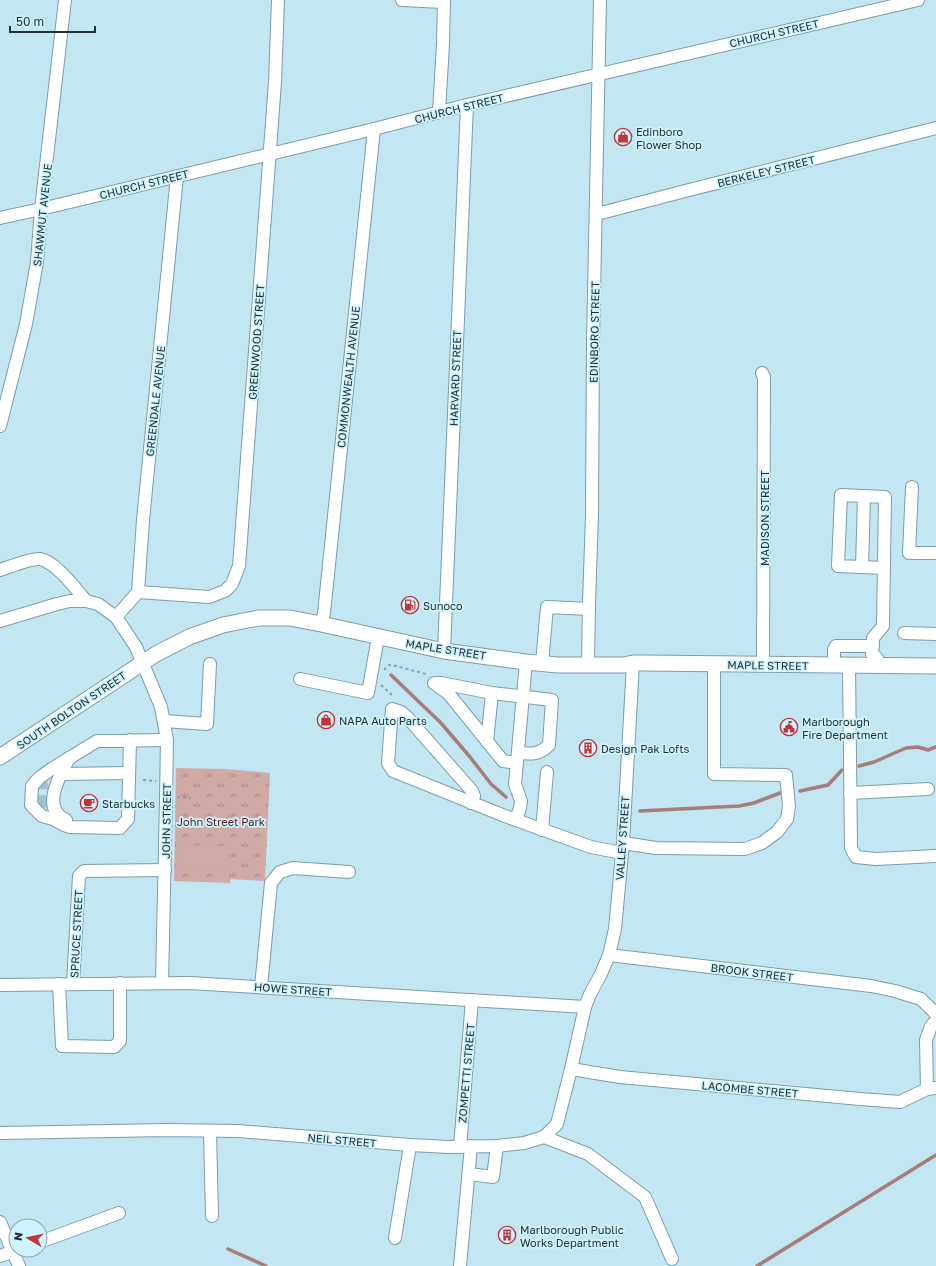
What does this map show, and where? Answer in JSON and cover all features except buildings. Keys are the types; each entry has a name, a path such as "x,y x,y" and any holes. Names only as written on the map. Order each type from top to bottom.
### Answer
{"main road":[{"name":"MAPLE STREET","path":"143,662 189,637 223,625 259,618 290,618 444,651 558,665 624,665 633,663 842,665 875,657 936,666"},
{"name":"SOUTH BOLTON STREET","path":"0,757 143,662"}],"street":[{"name":"SHAWMUT AVENUE","path":"0,426 26,324 37,262 41,209 65,0"},
{"name":"GREENWOOD STREET","path":"138,592 209,597 225,591 232,584 239,566 275,82 278,0"},
{"path":"402,0 444,1 439,112"},
{"name":"EDINBORO STREET","path":"588,665 592,515 593,342 600,0"},
{"name":"CHURCH STREET","path":"0,218 374,129 466,105 918,0"},
{"name":"HARVARD STREET","path":"444,651 466,105"},
{"name":"BERKELEY STREET","path":"596,214 936,128"},
{"name":"COMMONWEALTH AVENUE","path":"321,624 324,613 374,129"},
{"name":"GREENDALE AVENUE","path":"138,592 143,520 177,176"},
{"name":"MADISON STREET","path":"762,372 764,377 763,664"},
{"path":"912,487 909,553 936,553"},
{"path":"884,568 838,566 841,495 885,497 884,568 883,626 873,638 875,657 836,646 834,650 842,665 850,793 850,848 856,857 876,859 936,856"},
{"path":"862,567 864,496"},
{"path":"0,570 35,560 41,560 50,564 62,574 86,601"},
{"path":"116,617 138,592"},
{"path":"0,621 70,601 86,601 98,604 116,617 136,647 143,662"},
{"path":"542,663 547,607 589,609"},
{"path":"904,633 936,634"},
{"path":"300,679 368,693 378,637"},
{"path":"936,658 936,666"},
{"name":"JOHN STREET","path":"143,662 161,707 166,740 162,983"},
{"path":"516,820 521,801 515,784 526,662"},
{"name":"VALLEY STREET","path":"585,1007 609,955 615,929 622,848 633,663"},
{"path":"164,721 207,724 210,664"},
{"path":"471,803 474,796 472,790 408,718 401,712 392,709 388,764 393,771 471,803 542,830 591,847 745,849 762,843 777,832 787,819 789,806 786,775 714,774 714,664"},
{"path":"434,683 492,693 552,700 549,745 544,750 536,753 503,761 448,693 434,683"},
{"path":"487,742 492,693"},
{"path":"130,740 128,819 120,828 70,827 53,819 42,816 31,805 32,786 39,778 97,741 130,740 166,740"},
{"path":"70,757 55,786 54,808 58,816 65,820 83,823 116,822 120,817 122,793 128,786"},
{"path":"542,830 547,772"},
{"path":"61,774 129,773"},
{"path":"850,793 928,789"},
{"path":"261,987 271,883 280,872 293,868 349,872"},
{"name":"SPRUCE STREET","path":"74,984 79,876 84,871 165,870"},
{"name":"BROOK STREET","path":"609,955 871,986 921,998 936,1014"},
{"path":"59,984 62,1046 114,1047 120,1041 120,983"},
{"name":"HOWE STREET","path":"0,985 190,983 585,1007"},
{"name":"ZOMPETTI STREET","path":"460,1266 469,1174 466,1147 472,1000"},
{"path":"585,1007 557,1124 544,1137 588,1154 645,1197 672,1259"},
{"path":"932,1088 926,1040 931,1026 936,1021"},
{"name":"LACOMBE STREET","path":"571,1069 620,1077 900,1102 932,1088"},
{"name":"NEIL STREET","path":"0,1132 167,1130 238,1131 410,1145 466,1147 524,1143 544,1137"},
{"path":"210,1131 212,1216"},
{"path":"395,1238 410,1145"},
{"path":"469,1174 493,1177 497,1146"},
{"path":"48,1239 119,1213"},
{"path":"0,1222 8,1237"}],"path":[{"path":"381,675 389,666 392,665 426,674 434,683"},
{"path":"379,682 381,687 391,694 392,709"},
{"path":"144,780 157,781"},
{"path":"172,797 191,798"}],"green space":[{"name":"John Street Park","path":"176,768 225,769 270,773 265,881 231,879 230,883 174,881"},
{"path":"181,845 224,846 224,871 180,870"}],"waterway":[{"path":"391,675 441,723 491,784 506,797"},
{"path":"859,766 874,762 906,748 918,747 928,750 936,747"},
{"path":"800,791 828,785 842,770"},
{"path":"640,811 739,806 754,803 780,793"},
{"path":"757,1266 936,1155"},
{"path":"228,1249 266,1266"}],"tunnel":[{"path":"39,778 43,788 42,816"}],"place":[{"name":"Edinboro Flower Shop","path":"623,137"},
{"name":"Sunoco","path":"410,605"},
{"name":"NAPA Auto Parts","path":"326,720"},
{"name":"Marlborough Fire Department","path":"789,727"},
{"name":"Design Pak Lofts","path":"588,748"},
{"name":"Starbucks","path":"89,803"},
{"name":"Marlborough Public Works Department","path":"507,1235"}]}
